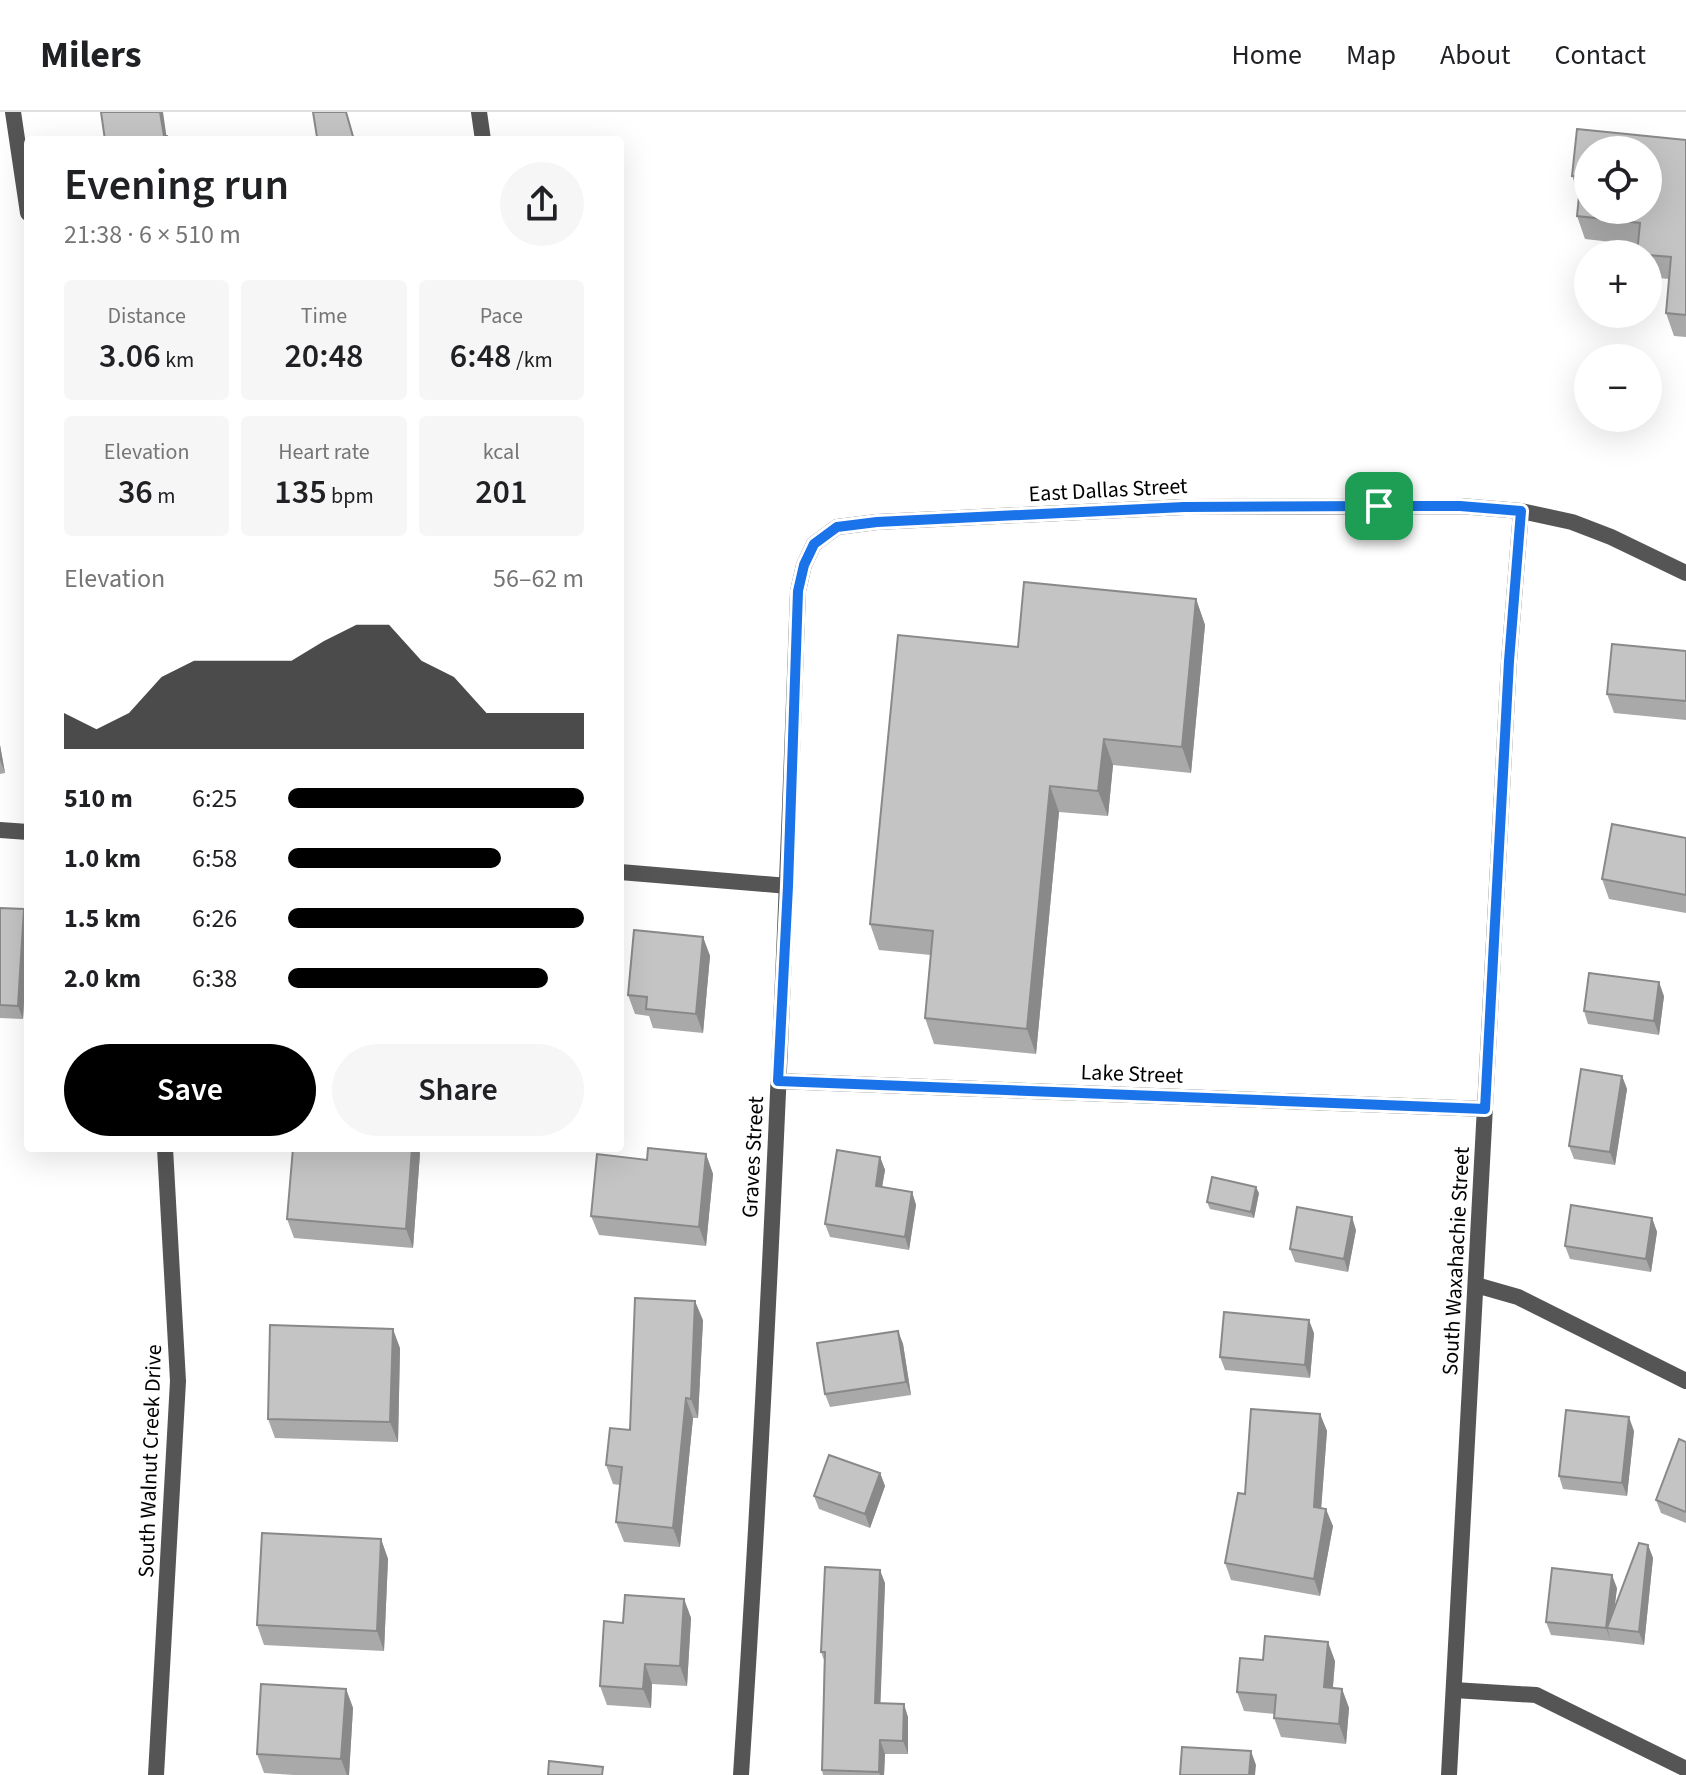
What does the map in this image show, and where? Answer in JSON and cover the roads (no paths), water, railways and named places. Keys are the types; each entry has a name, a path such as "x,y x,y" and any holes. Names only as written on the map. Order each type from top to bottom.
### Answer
{"street":[{"path":"13,112 24,186"},
{"path":"479,112 482,136"},
{"name":"East Dallas Street","path":"814,544 837,527 877,522 1219,506 1460,506 1521,511 1572,522 1686,573"},
{"name":"South Waxahachie Street","path":"1449,1775 1509,661 1521,511"},
{"name":"Graves Street","path":"741,1775 788,886 798,591 804,565 814,544"},
{"path":"0,830 24,832"},
{"path":"624,872 788,886"},
{"name":"Lake Street","path":"778,1081 1485,1109"},
{"name":"South Walnut Creek Drive","path":"156,1775 178,1381 165,1152"},
{"path":"1476,1285 1518,1297 1686,1381"},
{"path":"1454,1690 1536,1695 1686,1769"}]}
